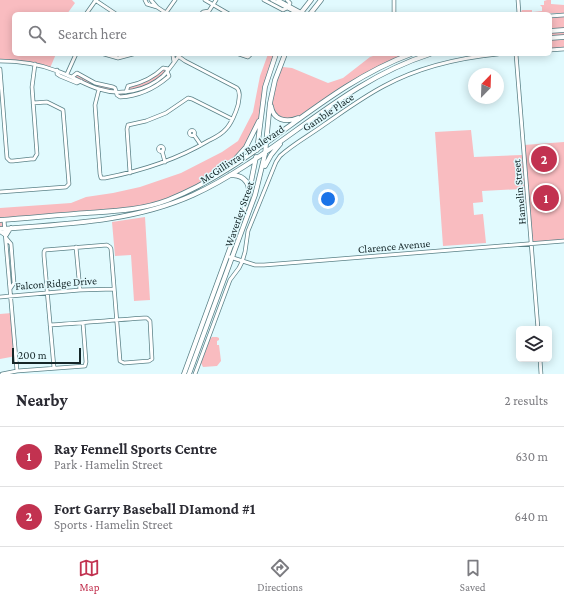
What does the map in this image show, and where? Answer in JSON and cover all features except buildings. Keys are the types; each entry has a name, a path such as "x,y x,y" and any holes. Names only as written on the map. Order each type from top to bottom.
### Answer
{"main road":[{"path":"302,12 311,0"},
{"path":"312,12 321,0"},
{"path":"552,31 564,30"},
{"path":"552,38 564,37"},
{"name":"Waverley Street","path":"184,374 250,194 255,158 258,149 265,87 275,56"},
{"name":"Waverley Street","path":"189,374 256,195 265,152 270,104 275,80 284,56"},
{"name":"McGillivray Boulevard","path":"2,220 122,210 168,200 205,183 226,170 258,149 310,111 365,75 407,56"},
{"name":"McGillivray Boulevard","path":"0,230 5,228 93,221 136,214 170,204 193,195 230,175 366,82 396,66 424,56"},
{"path":"270,104 274,114 283,120 296,119 310,111"},
{"path":"226,170 246,147 261,115"},
{"path":"261,174 271,155 287,136"},
{"path":"230,175 241,177 245,180 250,194"},
{"path":"0,230 6,236 8,230 12,228"}],"street":[{"path":"87,12 95,0 113,12"},
{"path":"145,0 147,4 157,6"},
{"path":"151,0 164,12"},
{"path":"167,12 175,0"},
{"path":"205,0 225,12"},
{"path":"208,12 216,0"},
{"path":"264,0 283,10 290,2 287,0"},
{"path":"272,0 288,6"},
{"path":"278,0 298,12"},
{"path":"394,0 394,12"},
{"path":"518,0 519,12"},
{"path":"552,16 564,15"},
{"path":"552,50 564,48"},
{"path":"67,74 75,56"},
{"path":"111,56 118,58 126,56"},
{"path":"173,56 174,62"},
{"path":"0,61 16,61 35,64 72,76 99,90 126,92 155,82 168,70 178,56"},
{"path":"99,90 95,105 100,176 105,178 130,173 165,162 201,145 223,132 232,119 237,107 239,90 237,88 185,61 180,56"},
{"name":"Gamble Place","path":"195,374 230,280 240,268 245,252 248,232 276,162 283,153 362,99 392,82 412,73 441,64 481,56"},
{"name":"Hamelin Street","path":"516,56 538,326"},
{"path":"0,69 8,159 13,161 34,159 37,154 32,80 35,64"},
{"path":"126,92 128,86 143,82 163,68 168,70"},
{"path":"57,70 58,75 77,83 81,81"},
{"path":"72,76 77,73 96,82 115,88 120,97 145,92 157,86 169,76 168,70"},
{"path":"130,173 128,125 146,121 166,113 188,98 232,119"},
{"path":"0,192 66,187 69,184 63,110 47,102 33,103"},
{"path":"0,124 4,123"},
{"path":"194,135 201,145"},
{"path":"162,151 165,162"},
{"path":"2,220 6,236 11,244 14,283 10,289 10,296 17,371"},
{"name":"Clarence Avenue","path":"227,256 242,262 255,265 264,265 564,241"},
{"path":"532,250 537,243"},
{"path":"50,325 83,323 116,320 144,318 149,319 151,360 124,363 120,361 116,320 110,247 107,245 48,249 44,252 46,293 54,368"},
{"path":"76,247 80,290"},
{"name":"Falcon Ridge Drive","path":"0,297 80,290 114,289"},
{"path":"2,374 17,371 82,366 86,364 83,323"},
{"path":"540,362 541,374"}],"shaded area":[{"path":"0,0 72,0 75,3 68,12 12,12 12,56 55,56 50,68 35,64 0,61"},
{"path":"551,0 551,4 564,5 564,13 532,12 542,11 542,7 540,5 544,5 544,1"},
{"path":"522,10 532,10 532,12 521,12"},
{"path":"564,15 564,49 552,50 552,16"},
{"path":"267,56 275,56 271,68 261,115 251,138 226,170 168,200 146,207 4,220 5,228 0,229 0,208 71,203 86,197 140,187 181,173 222,152 238,141 253,112 260,76"},
{"path":"406,56 375,70 296,119 279,119 270,103 281,62 283,67 292,68 328,83 343,78 370,57"},
{"path":"165,67 169,74 159,83 146,90 119,96 116,92 125,92 127,88 143,82"},
{"path":"57,70 72,76 75,73 95,83 113,87 116,92 99,89 81,81 78,83 60,76"},
{"path":"471,130 474,157 522,155 526,204 522,204 521,189 482,191 483,202 473,203 474,215 483,214 486,243 443,246 435,132"},
{"path":"564,142 564,241 532,244 524,145"},
{"path":"145,217 150,300 134,301 131,255 115,256 112,222"},
{"path":"12,313 16,356 0,359 0,314"},
{"path":"212,337 219,338 217,345 219,345 221,361 217,366 203,367 201,363"}],"place":[{"name":"Fort Garry Baseball DIamond #1","path":"544,159"},
{"name":"Ray Fennell Sports Centre","path":"546,198"}]}
